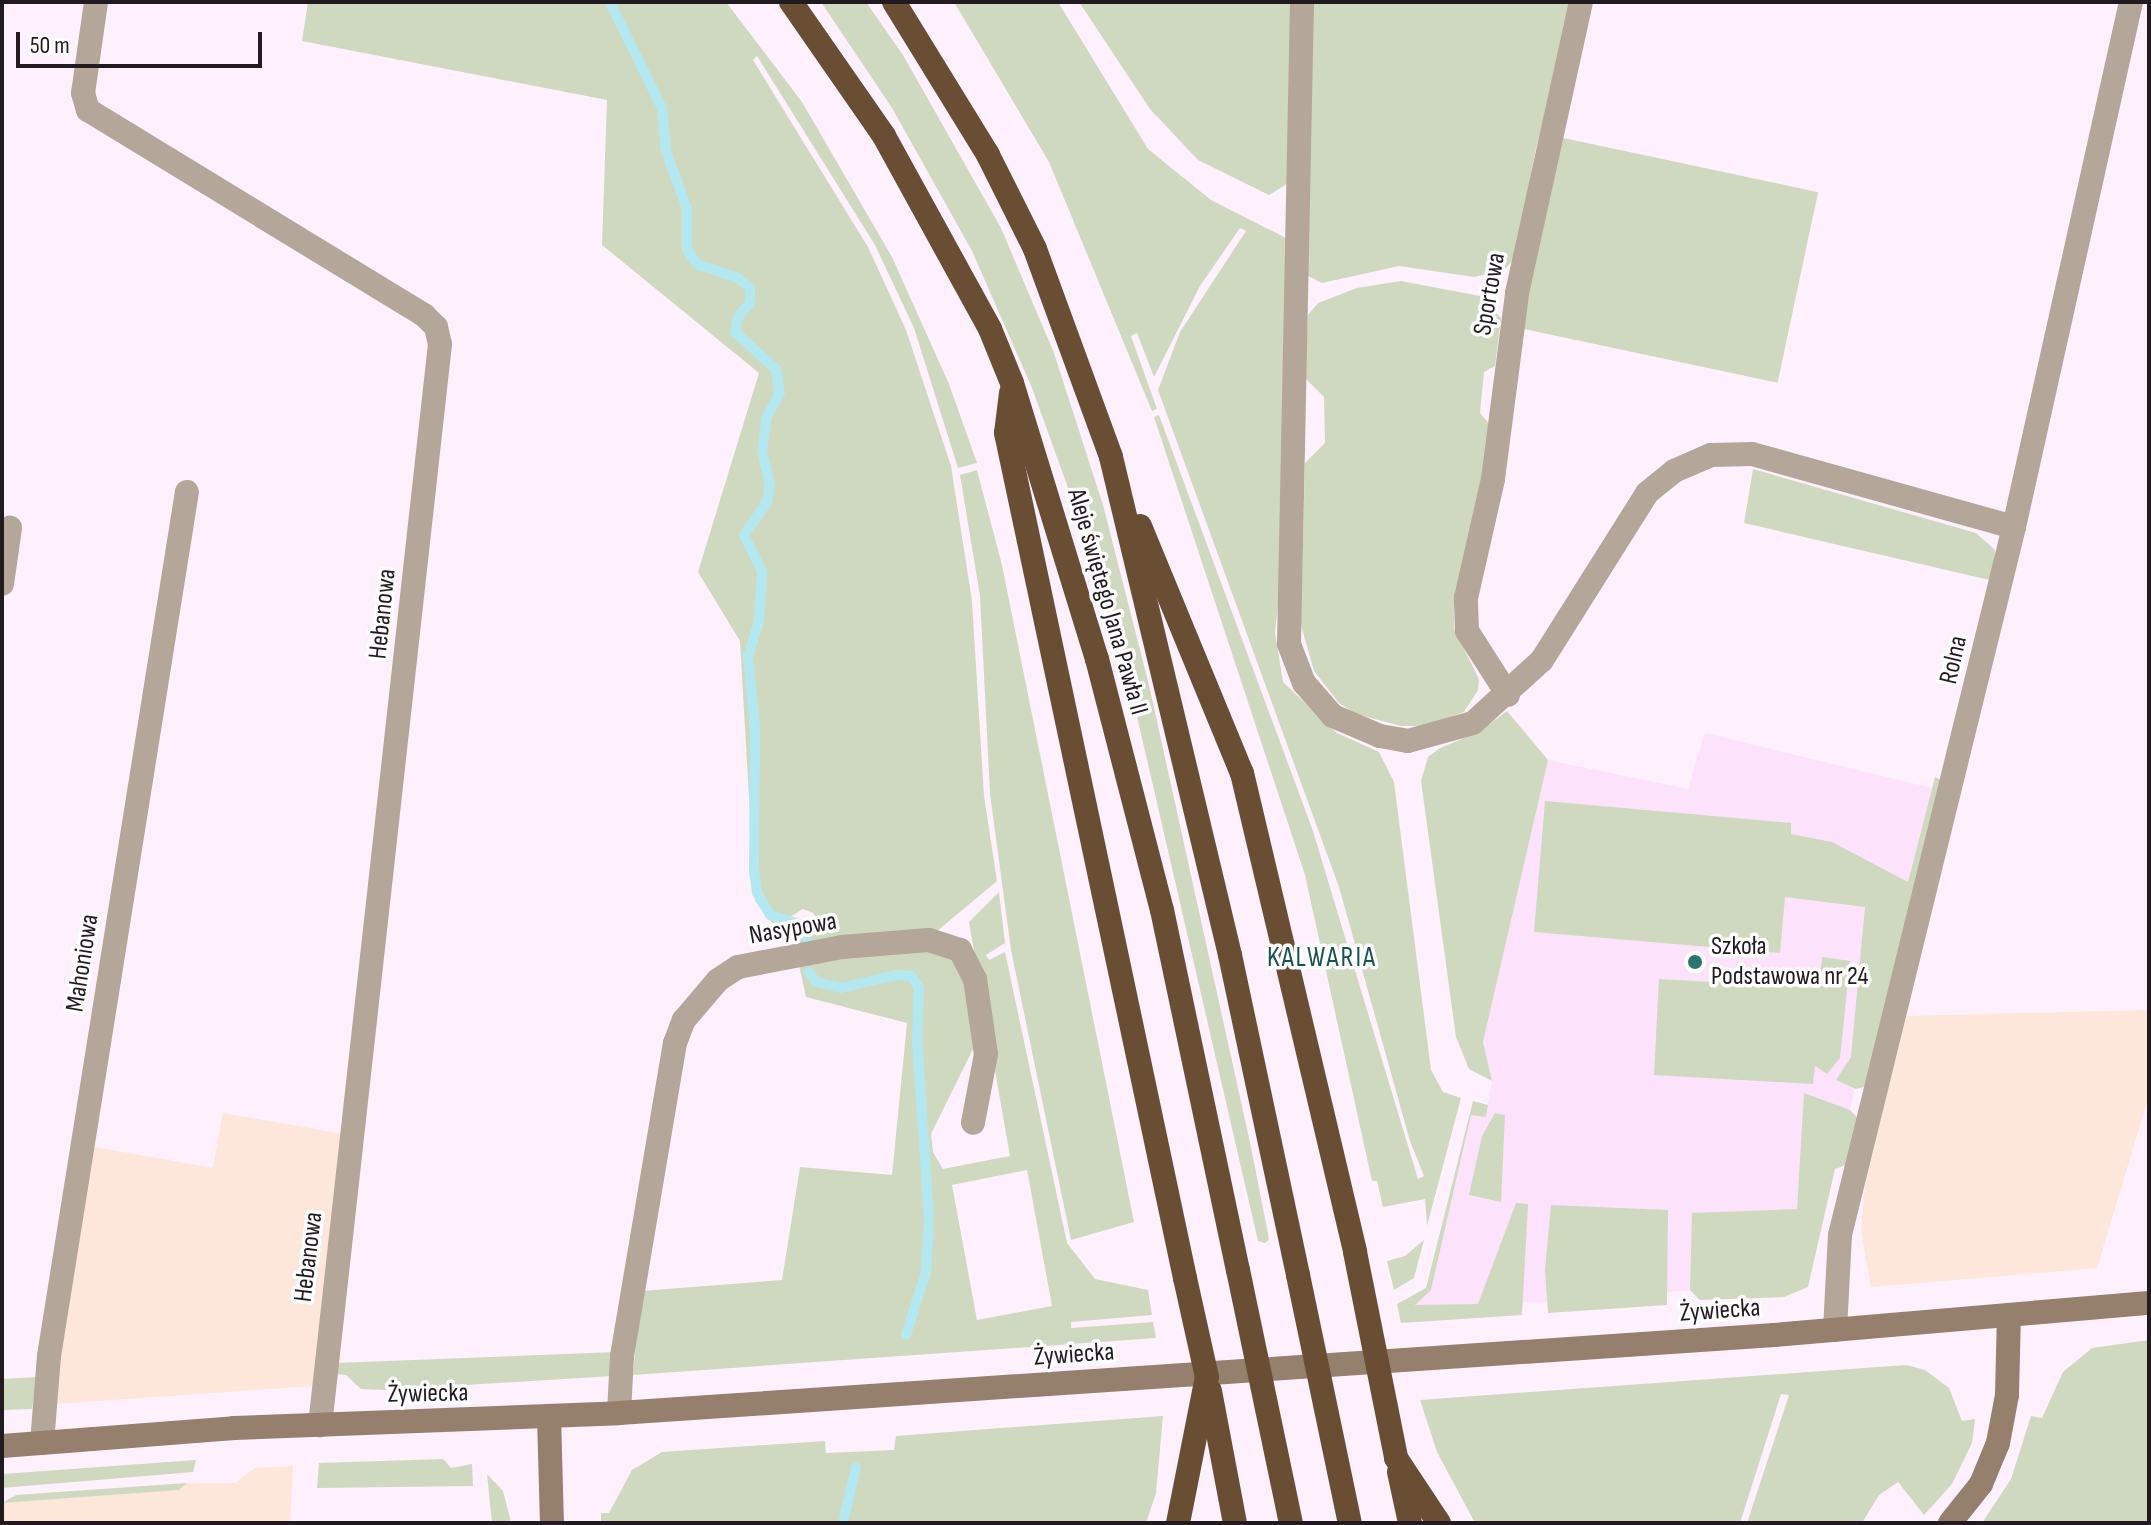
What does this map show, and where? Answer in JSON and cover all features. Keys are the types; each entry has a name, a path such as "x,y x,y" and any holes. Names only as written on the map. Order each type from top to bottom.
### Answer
{"highway":[{"name":"Aleje świętego Jana Pawła II","path":"791,2 884,136 990,329 1012,383 1097,659 1162,910 1291,1523"},
{"name":"Aleje świętego Jana Pawła II","path":"894,2 988,155 1035,249 1111,457 1230,955 1350,1523"},
{"path":"1012,383 1006,433 1207,1377 1235,1523"},
{"path":"1111,457 1242,773 1355,1252 1410,1523"},
{"path":"1178,1523 1207,1377"},
{"path":"1396,1458 1439,1523"}],"main road":[{"name":"Żywiecka","path":"2,1446 320,1425 619,1413 1835,1330 2149,1303"},
{"path":"1950,1523 1981,1484 1998,1443 2007,1395 2009,1315"},
{"path":"549,1417 552,1523"}],"street":[{"name":"Hebanowa","path":"96,2 83,93 88,110 424,315 436,327 440,344 320,1425"},
{"path":"1302,2 1288,622 1294,662 1304,683 1333,716 1380,736 1408,741 1473,723 1508,695 1570,623 1647,493 1691,461 1731,452 1752,454 2014,527"},
{"name":"Sportowa","path":"1508,695 1467,631 1466,598 1493,479 1517,293 1581,2"},
{"name":"Rolna","path":"1835,1330 1840,1235 2014,527 2131,2"},
{"name":"Mahoniowa","path":"42,1443 49,1356 187,492"},
{"path":"2,584 10,528"},
{"name":"Nasypowa","path":"619,1413 625,1341 675,1043 684,1020 718,980 738,967 842,947 929,940 960,950 975,979 986,1054 973,1123"}],"shaded area":[{"name":"Szkoła Podstawowa nr 24","path":"1705,733 1932,788 1816,1242 1784,1283 1544,1302 1414,1306 1431,1290 1471,1114 1486,1117 1492,1081 1483,1042 1548,760 1688,789"},
{"path":"2149,1010 2149,1095 2097,1268 1871,1287 1861,1230 1866,1175 1907,1016"},
{"path":"223,1113 344,1134 313,1386 54,1404 89,1146 213,1168"},
{"path":"293,1466 290,1523 2,1523 2,1503 179,1490 187,1483 235,1483 255,1468"}],"green space":[{"path":"308,2 726,2 802,102 892,257 949,384 977,463 958,468 914,328 875,245 757,56 753,60 868,247 906,330 951,466 972,601 984,796 997,881 931,936 798,948 800,939 814,932 819,923 813,913 803,909 775,926 755,901 740,641 698,572 759,373 602,245 607,100 302,41"},
{"path":"821,2 866,2 903,55 1001,228 1054,353 1103,505 1149,685 1251,1147 1269,1239 1265,1243 1258,1241 1127,673 1084,532 1032,388 972,251 892,108"},
{"path":"954,2 1058,2 1148,149 1211,200 1290,240 1289,505 1275,632 1283,682 1337,733 1379,752 1394,782 1431,1070 1443,1092 1461,1098 1427,1226 1425,1199 1383,1207 1377,1181 1372,1181 1305,875 1154,417 1159,415 1313,831 1418,1179 1424,1176 1410,1141 1339,887 1158,390 1180,332 1246,231 1240,228 1200,286 1154,377 1137,333 1131,336 1157,409 1152,411 1049,162"},
{"path":"1079,2 1294,2 1290,182 1269,195 1198,160 1150,109"},
{"path":"1310,2 1574,2 1536,148 1515,258 1504,270 1474,277 1399,266 1322,283 1308,276"},
{"path":"1554,136 1818,192 1778,383 1513,327"},
{"path":"1401,281 1480,296 1501,318 1495,366 1484,372 1480,413 1491,426 1485,478 1454,609 1454,629 1479,679 1478,690 1464,712 1424,726 1401,726 1356,714 1339,703 1314,671 1301,625 1305,463 1325,443 1324,397 1304,377 1308,315 1318,303 1357,288"},
{"path":"1753,469 1976,533 1995,550 1994,581 1744,523"},
{"path":"977,470 1002,565 1134,1222 1071,1240 1011,950 990,794 980,596 960,475"},
{"path":"1507,711 1548,760 1483,1042 1492,1081 1469,1069 1456,1037 1421,781 1428,757 1440,748 1479,732"},
{"path":"1935,777 1945,782 1867,1086 1856,1089 1836,1080 1851,1057 1865,907 1785,897 1780,953 1534,932 1545,801 1791,823 1791,834 1832,842 1908,882"},
{"path":"999,892 1005,943 986,955 989,960 1005,952 1067,1243 1095,1279 1148,1290 1152,1315 1071,1322 1071,1328 1153,1322 1156,1338 633,1375 641,1291 782,1280 800,1167 892,1175 907,1023 806,997 798,961 923,947 951,955 962,966 975,1045 931,1134 933,1152 943,1169 1010,1156 969,922","holes":["1027,1170 1052,1306 977,1320 952,1185"]},
{"path":"1822,957 1850,961 1840,1058 1827,1074 1815,1066 1813,1084 1654,1075 1659,979 1819,988"},
{"path":"1804,1093 1850,1110 1859,1119 1846,1165 1835,1169 1808,1287 1784,1297 1700,1300 1690,1290 1692,1213 1797,1209"},
{"path":"1473,1101 1488,1105 1486,1117 1471,1115 1431,1290 1415,1305 1478,1304 1516,1203 1528,1204 1522,1315 1401,1323 1397,1304 1426,1288"},
{"path":"1495,1113 1505,1115 1501,1202 1469,1195 1482,1136"},
{"path":"1551,1205 1668,1210 1667,1305 1548,1313 1545,1270"},
{"path":"1424,1240 1414,1278 1394,1290 1387,1261 1405,1256"},
{"path":"2149,1340 2149,1523 1982,1523 2011,1479 2031,1416 2042,1418 2063,1372 2092,1348"},
{"path":"615,1352 613,1376 385,1390 361,1389 346,1375 335,1374 336,1363"},
{"path":"1906,1365 1925,1370 1949,1388 1962,1421 1975,1419 1972,1443 1952,1484 1924,1515 1898,1482 1879,1495 1862,1523 1747,1523 1789,1395 1781,1394 1740,1523 1475,1523 1437,1452 1420,1400"},
{"path":"37,1377 32,1409 2,1410 2,1379"},
{"path":"1163,1416 1156,1493 1146,1523 601,1523 601,1513 609,1513 632,1470 662,1452 825,1441 826,1453 894,1450 896,1436"},
{"path":"443,1459 451,1468 472,1464 473,1486 317,1488 319,1463"},
{"path":"196,1460 193,1472 2,1488 2,1474"},
{"path":"487,1474 503,1491 511,1522 524,1523 492,1523"},
{"path":"187,1483 179,1490 2,1503 16,1495"}],"waterway":[{"path":"610,2 662,108 666,151 687,209 687,250 697,264 736,277 750,287 750,303 738,317 735,332 776,369 780,393 767,416 762,451 770,485 767,502 744,535 762,571 759,621 748,656 755,728 754,871 757,893 770,915 805,926 807,942"},
{"path":"809,972 816,982 841,988 896,975 911,976 919,987 917,1041 929,1215 926,1272 906,1335"},
{"path":"843,1523 856,1467"}],"place":[{"name":"Szkoła Podstawowa nr 24","path":"1695,962"}],"district":[{"name":"KALWARIA","path":"1322,958"}]}
